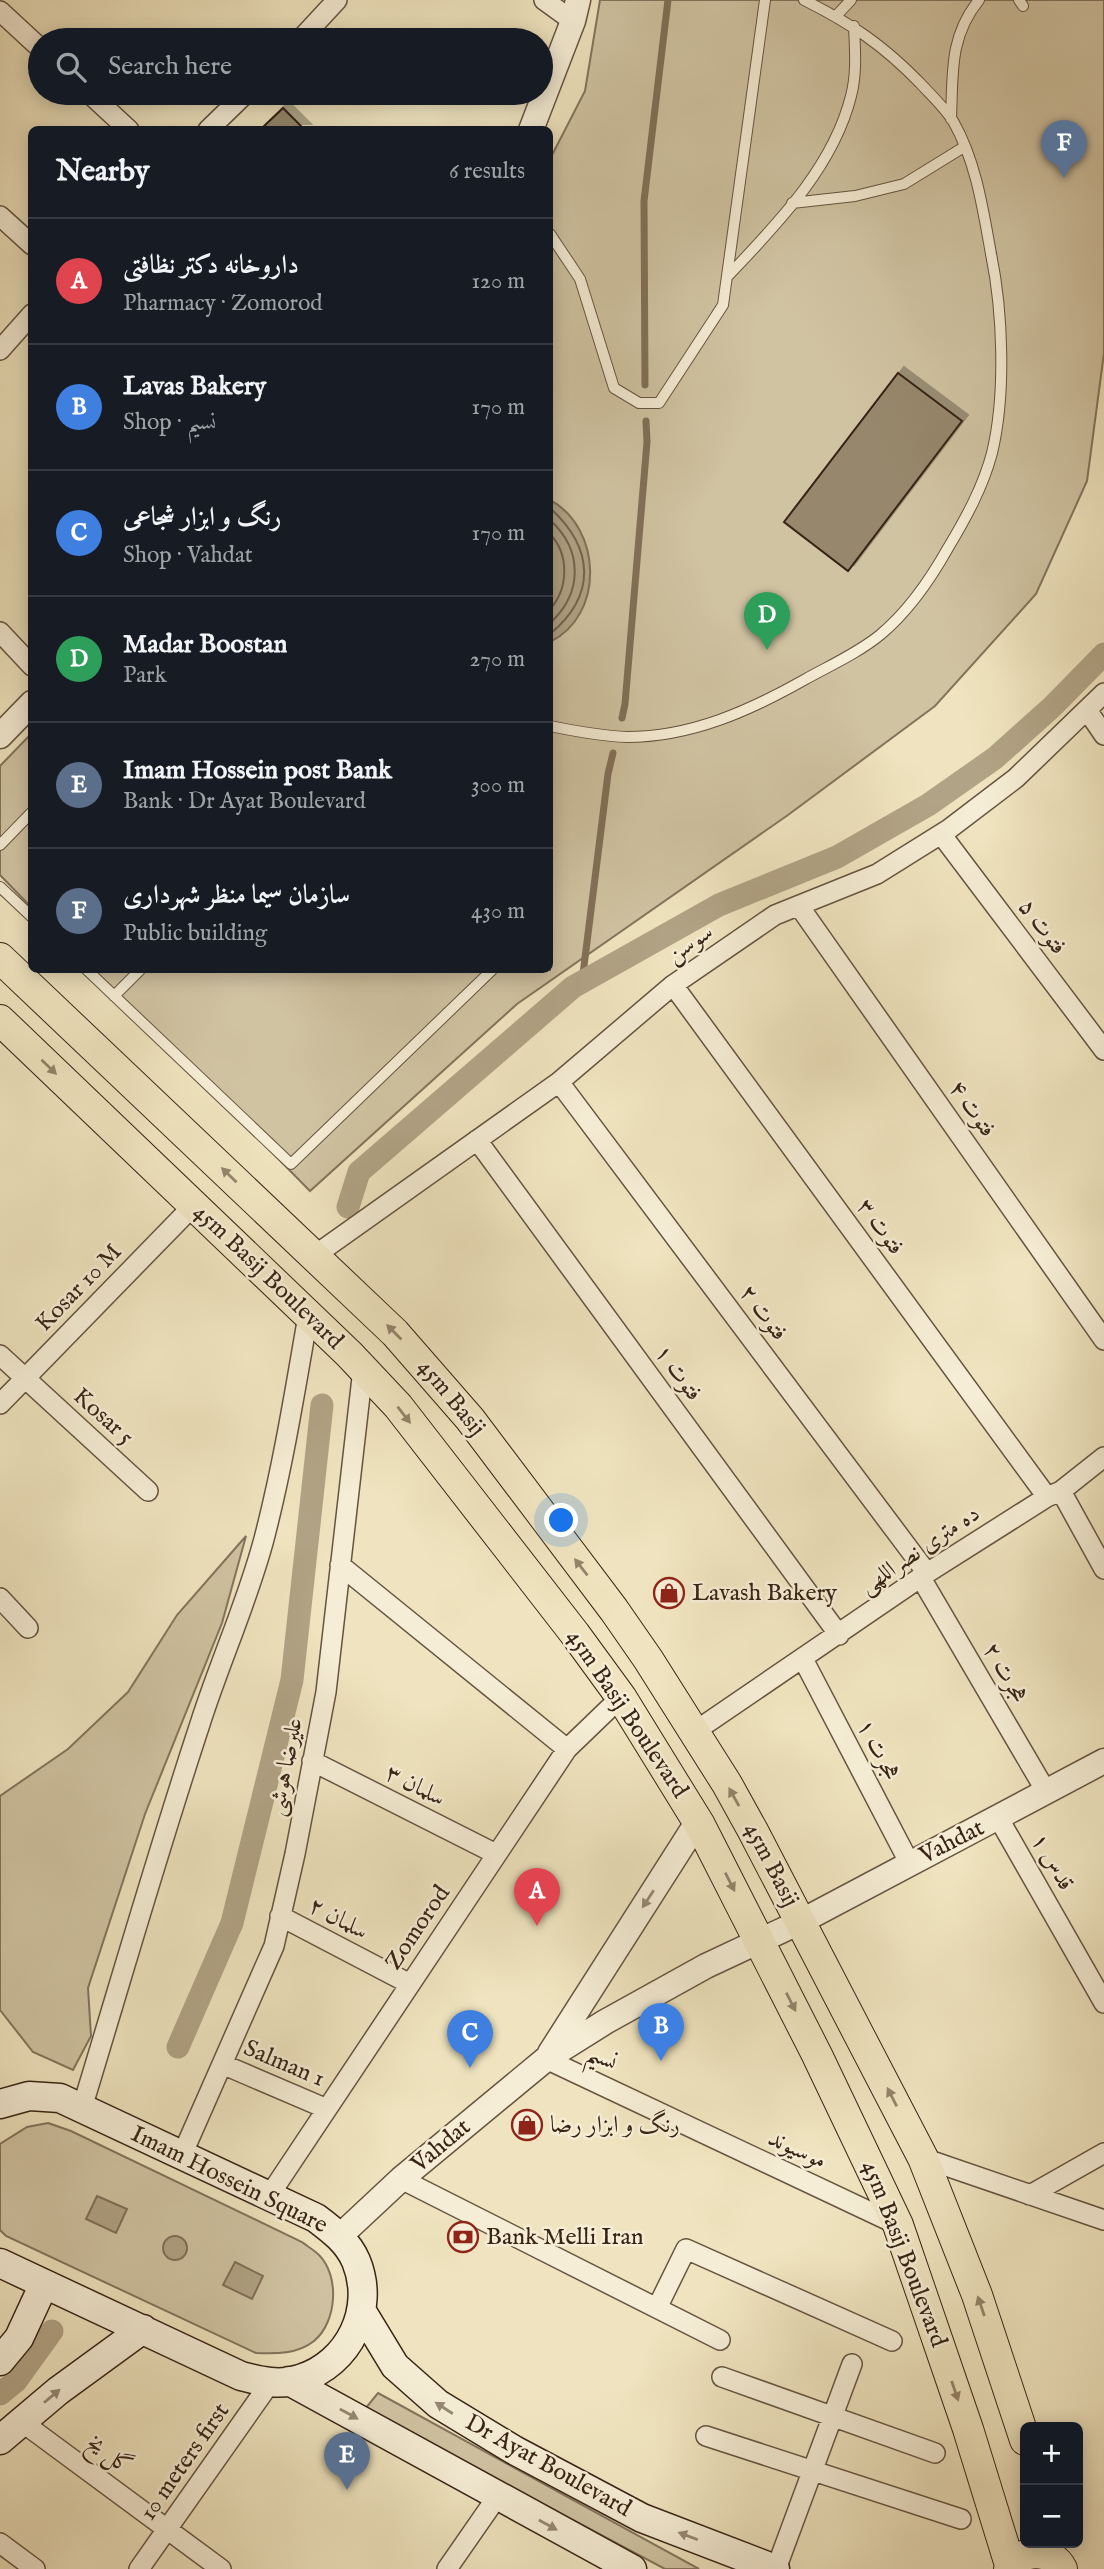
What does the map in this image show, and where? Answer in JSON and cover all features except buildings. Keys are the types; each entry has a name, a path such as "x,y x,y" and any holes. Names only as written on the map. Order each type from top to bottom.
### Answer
{"main road":[{"name":"45m Basij","path":"0,958 427,1366 614,1610 734,1796 800,1922"},
{"name":"45m Basij Boulevard","path":"0,1020 363,1369 398,1406 621,1697 698,1821 864,2150 898,2225 968,2429 1009,2567"},
{"path":"575,1634 614,1610"},
{"name":"45m Basij Boulevard","path":"800,1922 923,2158 978,2295 1020,2425"},
{"name":"Imam Hossein Square","path":"0,2104 29,2096 60,2098 316,2218 340,2236 356,2260 363,2289 360,2319 347,2346 326,2367 299,2379 279,2382"},
{"path":"0,2263 241,2376 279,2382 497,2497 620,2567"},
{"path":"0,2361 19,2338 44,2284"},
{"name":"Dr Ayat Boulevard","path":"361,2310 395,2365 438,2404 514,2450 642,2518 776,2569"},
{"path":"0,2440 58,2391 142,2329"},
{"path":"1009,2567 1024,2554 1043,2553 1058,2558"}],"street":[{"path":"544,0 575,10 553,70"},
{"path":"310,28 333,2"},
{"path":"0,10 28,37"},
{"path":"102,105 125,126"},
{"path":"212,126 234,105"},
{"path":"532,126 540,105"},
{"path":"0,216 28,241"},
{"path":"0,350 28,318"},
{"path":"0,632 28,662"},
{"name":"سوسن","path":"314,1256 559,1082 673,985 775,915 877,874 941,834 1016,778 1104,693"},
{"path":"0,736 28,707"},
{"path":"1087,710 1104,734"},
{"name":"فتوت ۵","path":"941,834 1104,1049"},
{"name":"فتوت ۴","path":"799,906 1104,1339"},
{"name":"فتوت ۳","path":"673,985 1054,1494 1104,1569"},
{"name":"فتوت ۲","path":"559,1082 924,1575"},
{"name":"فتوت ۱","path":"477,1140 839,1635"},
{"name":"Kosar 10 M","path":"0,1404 193,1206"},
{"path":"82,2108 166,1828 201,1720 242,1612 264,1539 283,1457 308,1316"},
{"name":"Kosar 5","path":"0,1354 148,1491"},
{"name":"علیرضا هوشی","path":"182,2155 274,1946 326,1692 363,1369"},
{"name":"ده متری نصراللهی","path":"694,1732 924,1575 1054,1494 1104,1457"},
{"path":"340,1564 567,1749"},
{"name":"هجرت ۲","path":"924,1575 1047,1793"},
{"path":"0,1598 28,1628"},
{"name":"هجرت ۱","path":"803,1659 910,1864"},
{"name":"Zomorod","path":"269,2196 567,1749 621,1697"},
{"name":"سلمان ۳","path":"312,1761 496,1854"},
{"name":"Vahdat","path":"340,2236 401,2179 546,2059 659,1990 800,1922 999,1819 1104,1761"},
{"name":"قدس ۱","path":"999,1819 1104,2003"},
{"name":"Vahdat","path":"546,2059 698,1821"},
{"name":"سلمان ۲","path":"280,1916 410,1984"},
{"name":"نسیم","path":"546,2059 713,2138"},
{"name":"Salman 1","path":"222,2064 327,2109"},
{"name":"موسیوند","path":"713,2138 898,2225"},
{"path":"1030,2195 1104,2153"},
{"path":"923,2158 1104,2220"},
{"path":"401,2179 720,2340"},
{"path":"657,2308 686,2249 892,2341"},
{"path":"776,2569 852,2364"},
{"path":"722,2376 934,2453"},
{"name":"10 meters first","path":"139,2569 279,2382"},
{"name":"گل یخ","path":"22,2422 221,2569"},
{"path":"706,2436 961,2519"},
{"path":"447,2569 497,2497"},
{"path":"0,2543 35,2569"}],"lane":[{"path":"553,238 580,279 614,388 639,403 659,403 723,305 765,0"},
{"path":"553,726 626,737 673,733 722,721 764,703 879,636 907,609 934,573 979,492 992,452 999,406 1001,362 997,282 976,178 951,119 905,68 854,26 804,0"},
{"path":"836,16 851,0"},
{"path":"951,119 954,54 960,30 979,0"},
{"path":"727,277 792,203 826,158 848,107 856,65 854,26"},
{"path":"792,203 865,194 904,184 964,146"},
{"path":"0,845 28,816"},
{"path":"0,887 28,913"},
{"path":"90,973 291,1164 489,973"},
{"path":"114,996 137,973"}],"shaded area":[{"path":"600,0 1104,0 1104,353 1087,481 1036,594 935,706 788,815 517,1004 310,1191 96,973 553,973 553,153 585,91"},
{"path":"28,737 28,904 0,875 0,766"},
{"path":"246,1536 222,1623 145,1814 88,1988 91,2036 73,2070 33,2052 0,2010 0,1796 68,1749 128,1692 177,1615"},
{"path":"48,2123 71,2131 302,2242 315,2251 326,2264 333,2286 331,2311 322,2333 308,2345 294,2351 256,2353 6,2236 0,2230 0,2144 27,2127"},
{"path":"378,2393 699,2569 665,2569 365,2409"}],"water":[{"path":"553,502 567,513 580,530 590,571 588,593 581,612 568,629 553,640"},
{"path":"97,2196 127,2209 116,2233 86,2219"},
{"path":"175,2236 184,2239 187,2248 184,2257 175,2260 166,2257 163,2248 166,2239"},
{"path":"235,2262 263,2276 252,2299 223,2285"}],"waterway":[{"path":"645,385 644,201 668,0"},
{"path":"622,718 647,442 646,421"},
{"path":"348,1207 359,1172 573,987 719,905 837,857 928,805 995,758 1052,707 1104,654"},
{"path":"582,982 608,774 613,753"},
{"path":"178,2047 232,1923 292,1680 322,1405"},
{"path":"0,2394 16,2381 52,2331"}],"place":[{"name":"سازمان سیما منظر شهرداری","path":"1064,178"},
{"name":"Madar Boostan","path":"767,650"},
{"name":"Lavash Bakery","path":"669,1593"},
{"name":"داروخانه دکتر نظافتی","path":"537,1926"},
{"name":"Lavas Bakery","path":"661,2061"},
{"name":"رنگ و ابزار شجاعی","path":"470,2068"},
{"name":"رنگ و ابزار رضا","path":"527,2125"},
{"name":"Bank Melli Iran","path":"463,2237"},
{"name":"Imam Hossein post Bank","path":"347,2490"}]}
